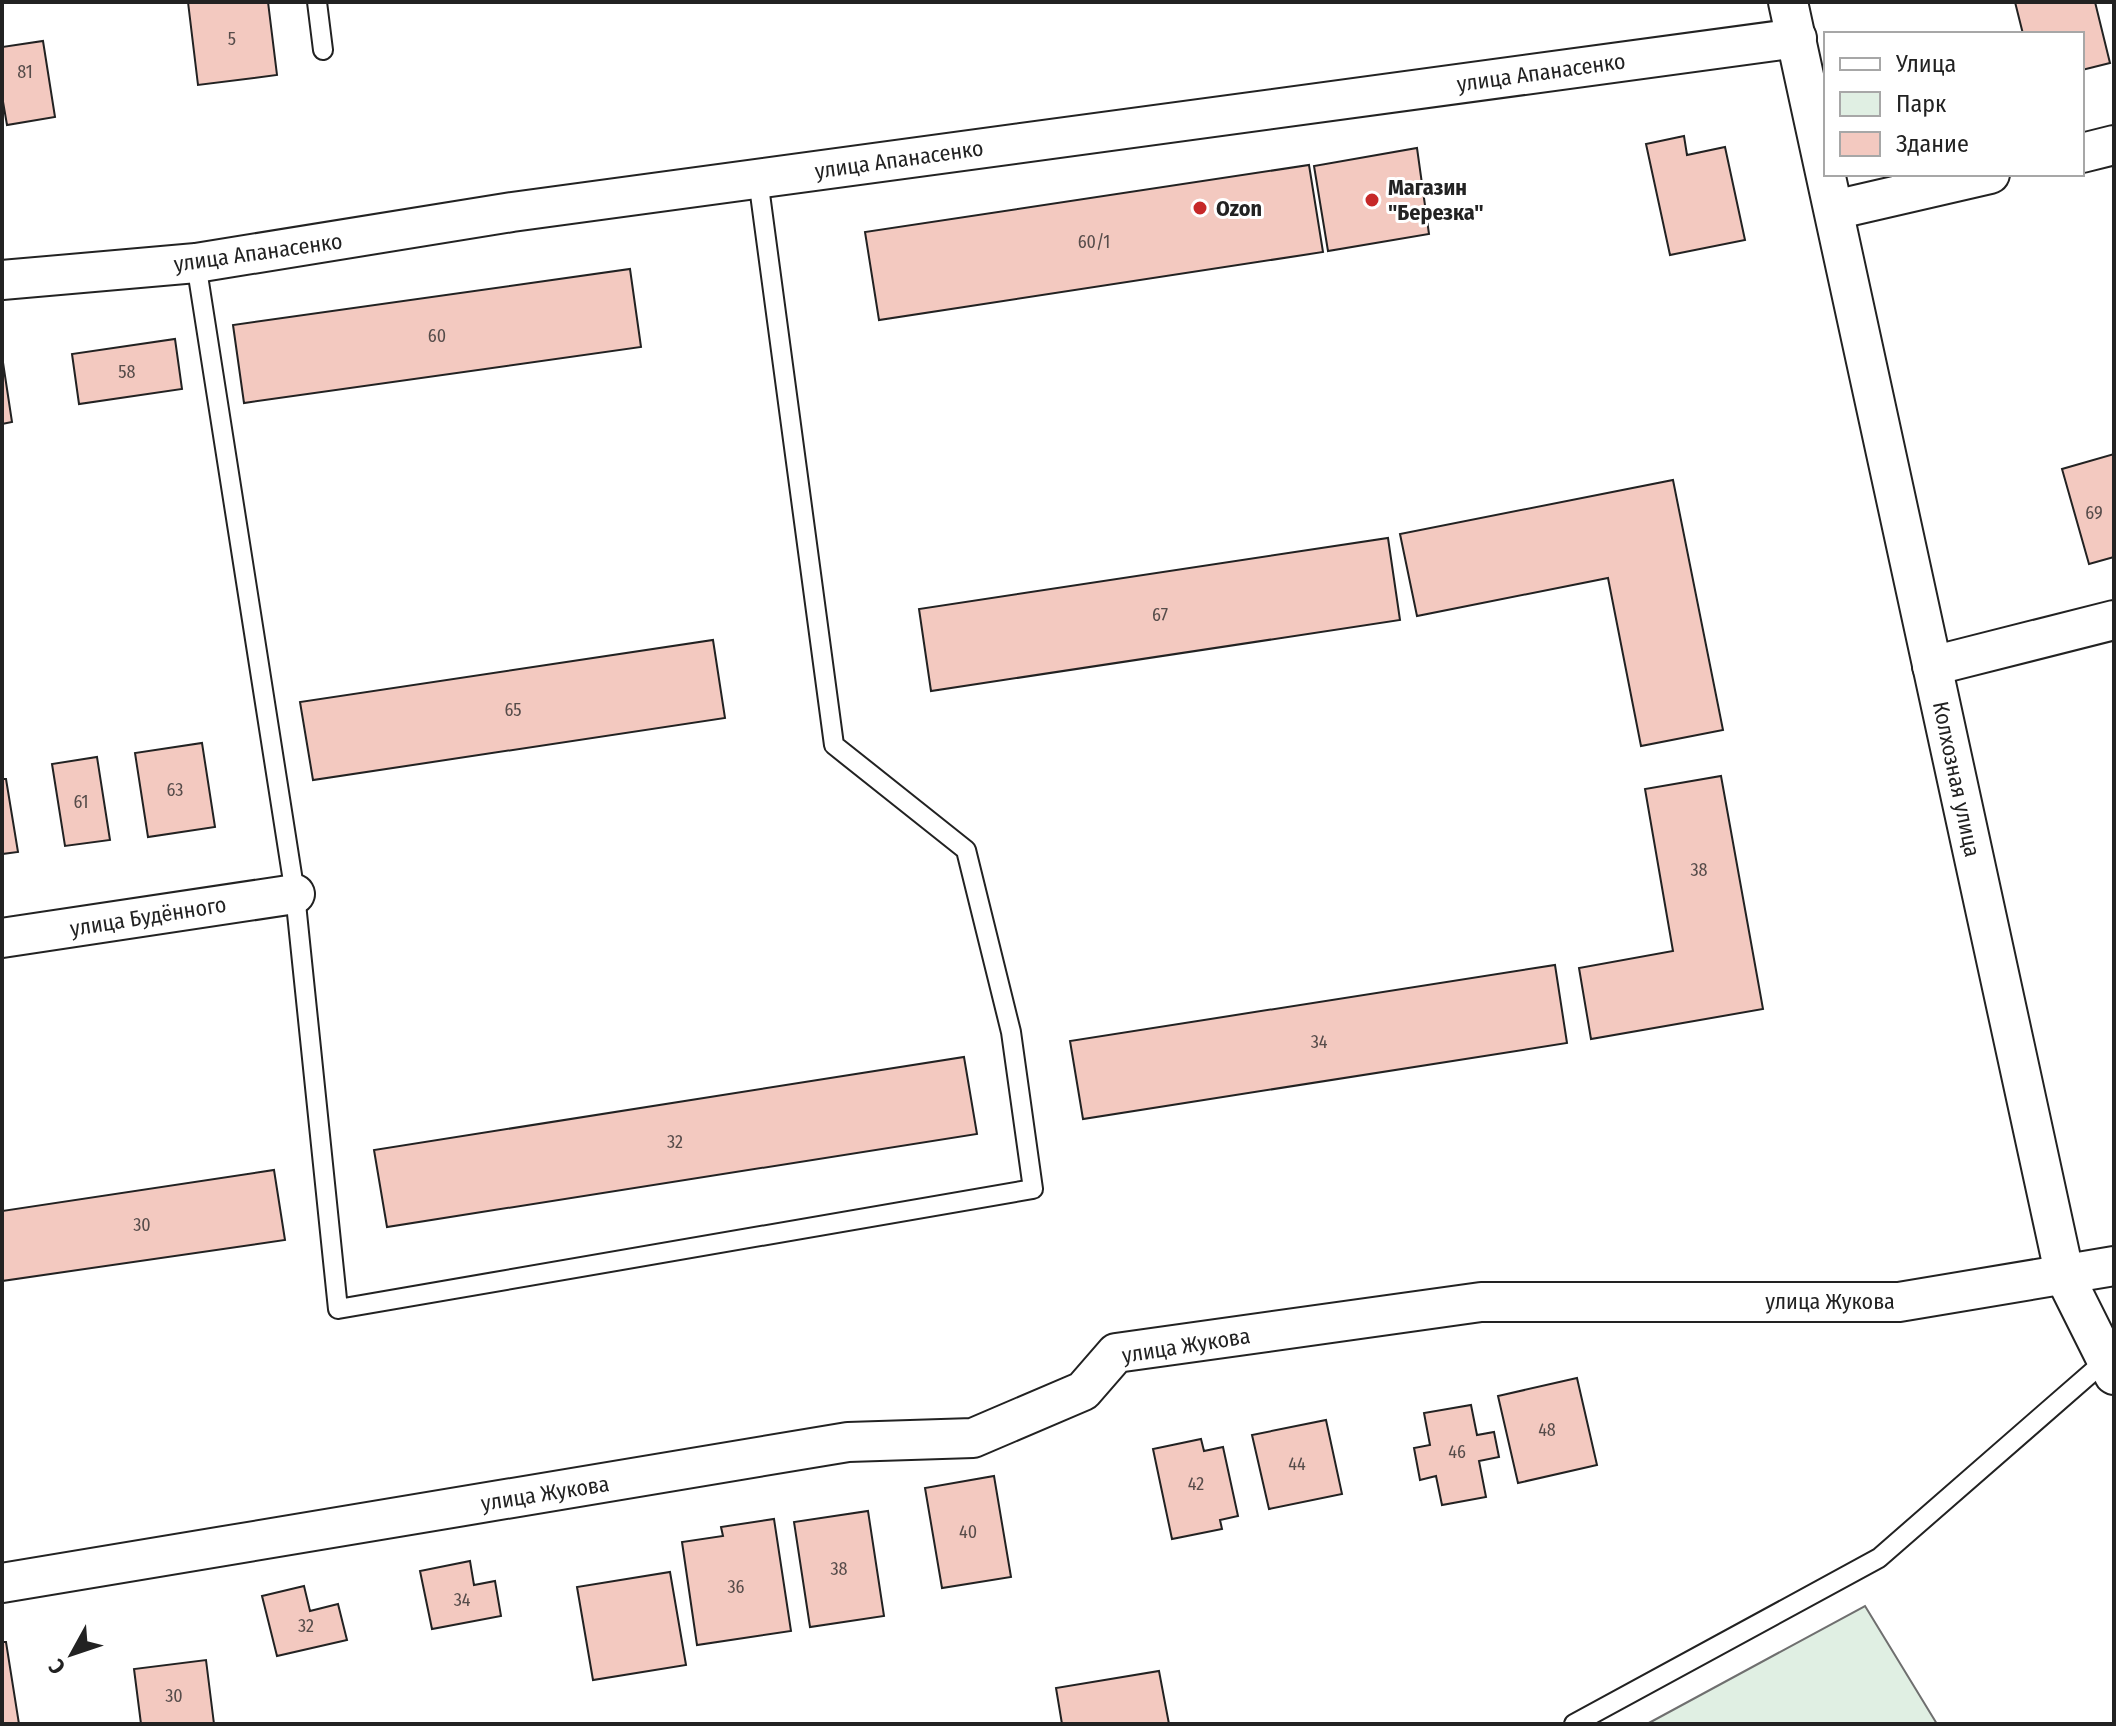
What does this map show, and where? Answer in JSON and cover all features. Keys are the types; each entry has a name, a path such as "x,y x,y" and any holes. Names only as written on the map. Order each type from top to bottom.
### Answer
{"street":[{"name":"улица Апанасенко","path":"2,280 196,263 512,212 758,179 1792,20"},
{"name":"Колхозная улица","path":"1792,20 1824,165"},
{"path":"2084,152 2114,145"},
{"name":"Колхозная улица","path":"1826,176 2065,1277 2110,1367"},
{"path":"1834,210 1981,176"},
{"path":"1932,666 2114,620"},
{"name":"улица Будённого","path":"2,938 295,894"},
{"name":"улица Жукова","path":"2,1583 848,1442 973,1438 1083,1391 1116,1353 1481,1302 1899,1302 2065,1277 2114,1266"}],"lane":[{"path":"317,2 323,50"},
{"path":"196,263 295,894 338,1309 1033,1189 1011,1032 966,850 834,745 758,179"},
{"path":"1574,1724 1879,1558 2110,1367"}],"green space":[{"path":"1865,1606 1937,1724 1647,1724"}],"building":[{"path":"188,2 268,2 277,75 198,85"},
{"path":"2015,2 2095,2 2110,63 2084,70 2084,32 2022,32"},
{"path":"43,41 55,117 7,125 2,96 2,47"},
{"path":"1684,136 1687,155 1725,147 1745,240 1670,255 1646,144"},
{"name":"Магазин \"Березка\"","path":"1417,148 1429,234 1328,251 1314,166"},
{"path":"1309,165 1323,252 879,320 865,232"},
{"path":"630,269 641,347 244,403 233,325"},
{"path":"175,339 182,389 79,404 72,354"},
{"path":"2,356 12,422 2,424"},
{"path":"2114,454 2114,557 2089,564 2062,469"},
{"path":"1673,480 1723,730 1641,746 1608,578 1417,616 1400,534"},
{"path":"1388,538 1400,620 931,691 919,609"},
{"path":"713,640 725,718 313,780 300,702"},
{"path":"202,743 215,827 148,837 135,753"},
{"path":"97,757 110,840 65,846 52,764"},
{"path":"1721,776 1763,1009 1591,1039 1579,968 1673,951 1645,789"},
{"path":"2,779 6,779 18,852 2,854"},
{"path":"1555,965 1567,1043 1083,1119 1070,1041"},
{"path":"964,1057 977,1134 387,1227 374,1150"},
{"path":"274,1170 285,1240 2,1281 2,1211"},
{"path":"1577,1378 1597,1465 1518,1483 1498,1396"},
{"path":"1471,1405 1477,1435 1494,1432 1499,1457 1479,1461 1486,1497 1442,1505 1436,1476 1420,1480 1414,1448 1430,1445 1424,1413"},
{"path":"1326,1420 1342,1494 1269,1509 1252,1435"},
{"path":"1201,1439 1204,1451 1223,1447 1238,1516 1220,1520 1222,1529 1172,1539 1153,1449"},
{"path":"994,1476 1011,1577 942,1588 925,1488"},
{"path":"868,1511 884,1616 810,1627 794,1522"},
{"path":"774,1519 791,1631 697,1645 682,1542 723,1536 721,1527"},
{"path":"470,1561 474,1585 495,1581 501,1616 432,1629 420,1571"},
{"path":"670,1572 686,1665 593,1680 577,1587"},
{"path":"304,1586 310,1611 338,1604 347,1640 277,1656 262,1596"},
{"path":"2,1642 6,1642 19,1724 2,1724"},
{"path":"206,1660 214,1724 141,1724 134,1669"},
{"path":"1159,1671 1169,1724 1062,1724 1056,1688"}],"place":[{"name":"Магазин \"Березка\"","path":"1372,200"},
{"name":"Ozon","path":"1200,208"}]}
